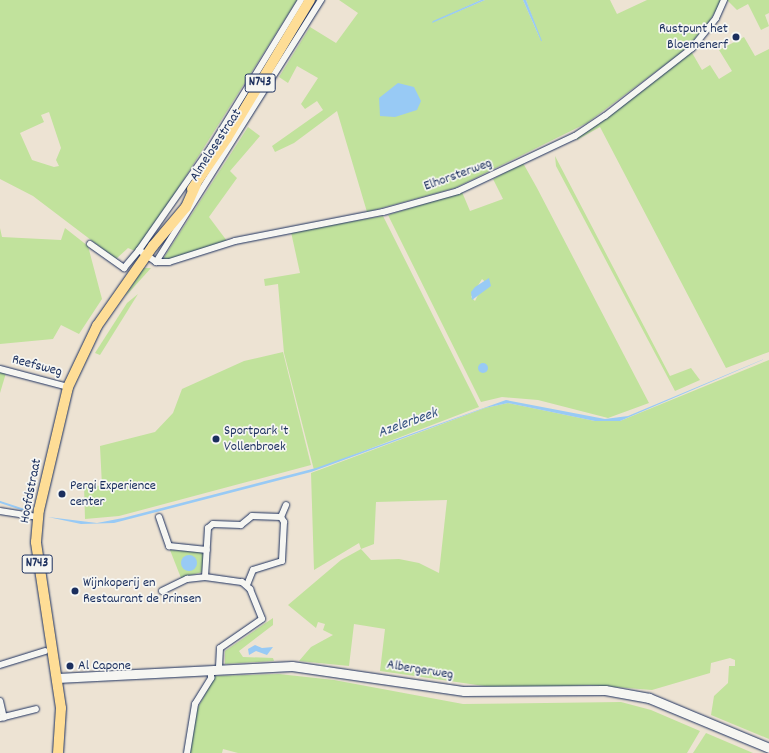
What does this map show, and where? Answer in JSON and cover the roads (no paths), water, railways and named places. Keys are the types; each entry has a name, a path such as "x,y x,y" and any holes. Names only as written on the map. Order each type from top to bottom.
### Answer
{"main road":[{"name":"Almelosestraat","path":"143,253 153,246 186,207 196,185 310,0"},
{"name":"Hoofdstraat","path":"58,753 62,723 57,678 37,566 39,517 68,387 97,326 143,253"},
{"name":"Albergerweg","path":"57,678 215,669 315,668 464,691 578,688 632,694 673,707 769,748"}],"street":[{"name":"Almelosestraat","path":"143,253 301,0"},
{"name":"Almelosestraat","path":"156,262 321,0"},
{"name":"Elhorsterweg","path":"156,262 178,260 235,241 383,212 458,191 506,170 574,136 686,53 716,18 724,0"},
{"path":"90,244 124,268 143,253 156,262"},
{"name":"Reefsweg","path":"0,369 68,387"},
{"path":"281,517 286,504"},
{"path":"0,511 39,517"},
{"path":"205,577 208,528 213,524 241,525 252,516 281,517"},
{"path":"158,517 169,546 207,550"},
{"path":"187,753 194,710 215,669 220,648 262,619 247,586 254,570 282,561 284,522 281,517"},
{"path":"162,591 187,579 205,577 247,586"},
{"path":"0,665 45,651"},
{"path":"0,701 2,718 36,709"}],"water":[{"path":"481,0 485,0 432,23 433,21"},
{"path":"523,0 526,0 542,41 541,41"},
{"path":"398,83 414,87 421,101 417,110 395,117 380,116 379,98"},
{"path":"489,278 491,286 472,300 471,292 475,287"},
{"path":"769,357 620,421 595,421 508,403 485,408 311,472 114,523 81,524 48,517 97,523 123,518 316,468 506,400 605,419 628,416"},
{"path":"481,363 485,363 487,364 487,372 481,373 478,370 478,366"},
{"path":"189,555 195,557 197,563 195,569 189,571 183,569 181,563 183,557"},
{"path":"255,645 262,648 273,647 267,655 256,651 249,655 248,649"}],"waterway":[{"name":"Azelerbeek","path":"0,502 27,511"}],"place":[{"name":"Rustpunt het Bloemenerf","path":"736,37"},
{"name":"Sportpark 't Vollenbroek","path":"216,439"},
{"name":"Pergi Experience center","path":"62,494"},
{"name":"Wijnkoperij en Restaurant de Prinsen","path":"75,591"},
{"name":"Al Capone","path":"70,666"}]}
